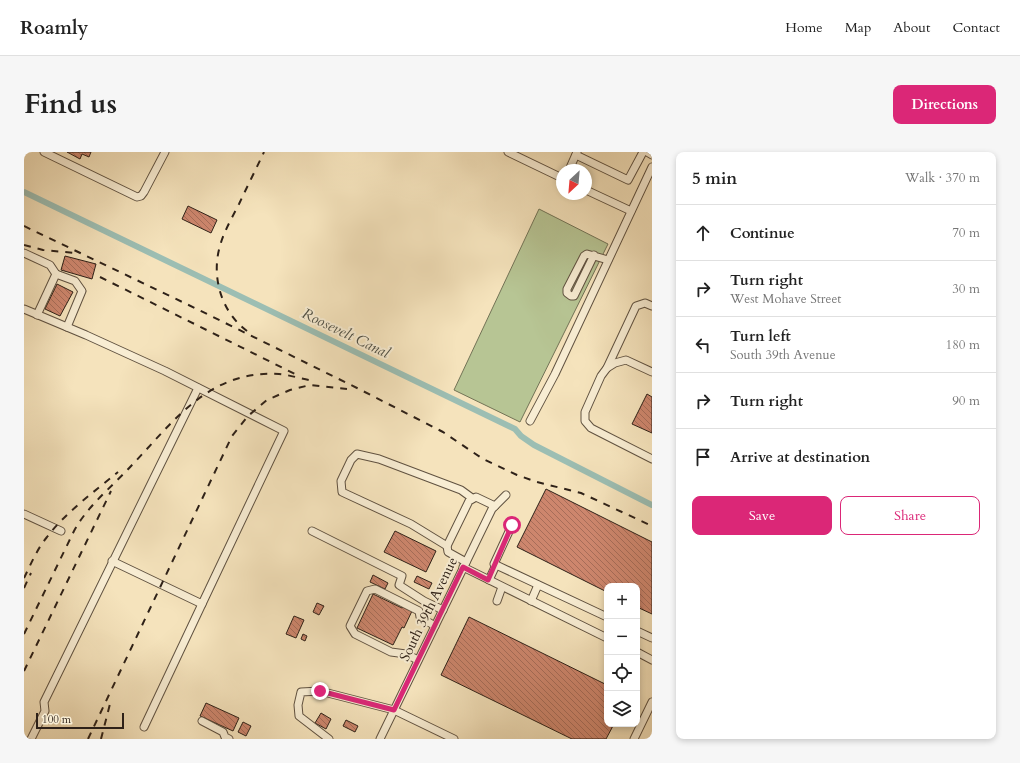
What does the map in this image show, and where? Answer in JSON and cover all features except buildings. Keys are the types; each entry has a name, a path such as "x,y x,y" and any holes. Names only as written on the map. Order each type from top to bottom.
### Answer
{"street":[{"path":"44,152 137,197 141,196 144,192 165,152"},
{"path":"508,152 556,175"},
{"path":"571,164 576,154 628,180 643,152"},
{"path":"647,152 652,155"},
{"path":"530,421 556,374 652,167"},
{"path":"592,193 631,211"},
{"path":"24,253 50,265 56,274 75,281 82,290 66,327"},
{"path":"594,255 574,296 567,294 567,289 584,256 587,254 594,255 608,260"},
{"path":"37,315 56,274"},
{"path":"652,306 645,303 636,306 607,368 592,394 585,412 585,421 592,428 652,459"},
{"path":"24,310 165,371 284,431 144,727"},
{"path":"607,368 615,363 626,360 652,372"},
{"path":"31,739 45,711 44,702 198,388"},
{"path":"447,546 411,524 342,492 341,481 351,460 357,454 379,459 461,490 472,498 476,497 495,506"},
{"name":"South 39th Avenue","path":"380,739 492,509 506,495"},
{"path":"472,498 468,501 447,546 448,552 464,565 488,580 604,637"},
{"path":"24,514 61,531"},
{"path":"488,580 496,565 494,564 512,525"},
{"path":"312,531 402,576 399,585 424,601 442,610"},
{"path":"112,561 202,604"},
{"path":"496,565 604,616"},
{"path":"531,601 538,584"},
{"path":"497,601 502,587"},
{"path":"418,660 406,654 391,652 355,634 350,626 367,591 375,589 419,611 420,617 435,626"},
{"path":"640,632 652,638"},
{"path":"640,653 651,657"},
{"path":"329,739 299,716 298,705 301,692 320,691 394,710 454,739"},
{"path":"634,739 652,702"},
{"path":"202,720 223,732 225,737 229,739"}],"green space":[{"path":"539,209 608,244 520,422 454,390"}],"waterway":[{"name":"Roosevelt Canal","path":"24,192 515,429 521,436 534,445 652,505"}],"railway":[{"path":"247,331 231,314 220,293 217,269 218,257 220,246 226,230 264,152"},
{"path":"24,226 357,388 443,432 483,459 517,475 537,482 581,493 652,526"},
{"path":"24,245 43,250 75,253"},
{"path":"100,277 295,374"},
{"path":"24,634 74,531 86,513 179,415 195,401 213,389 233,380 254,375 279,374 309,380"},
{"path":"88,739 232,436 248,416 267,400 290,390 310,385 347,389"},
{"path":"24,578 40,546 54,528 62,519 118,472"},
{"path":"24,671 111,491"},
{"path":"24,588 31,573"},
{"path":"101,739 111,700"}],"route":[{"path":"320,691 394,710 463,567 488,580 496,565 494,564 512,525"}]}
